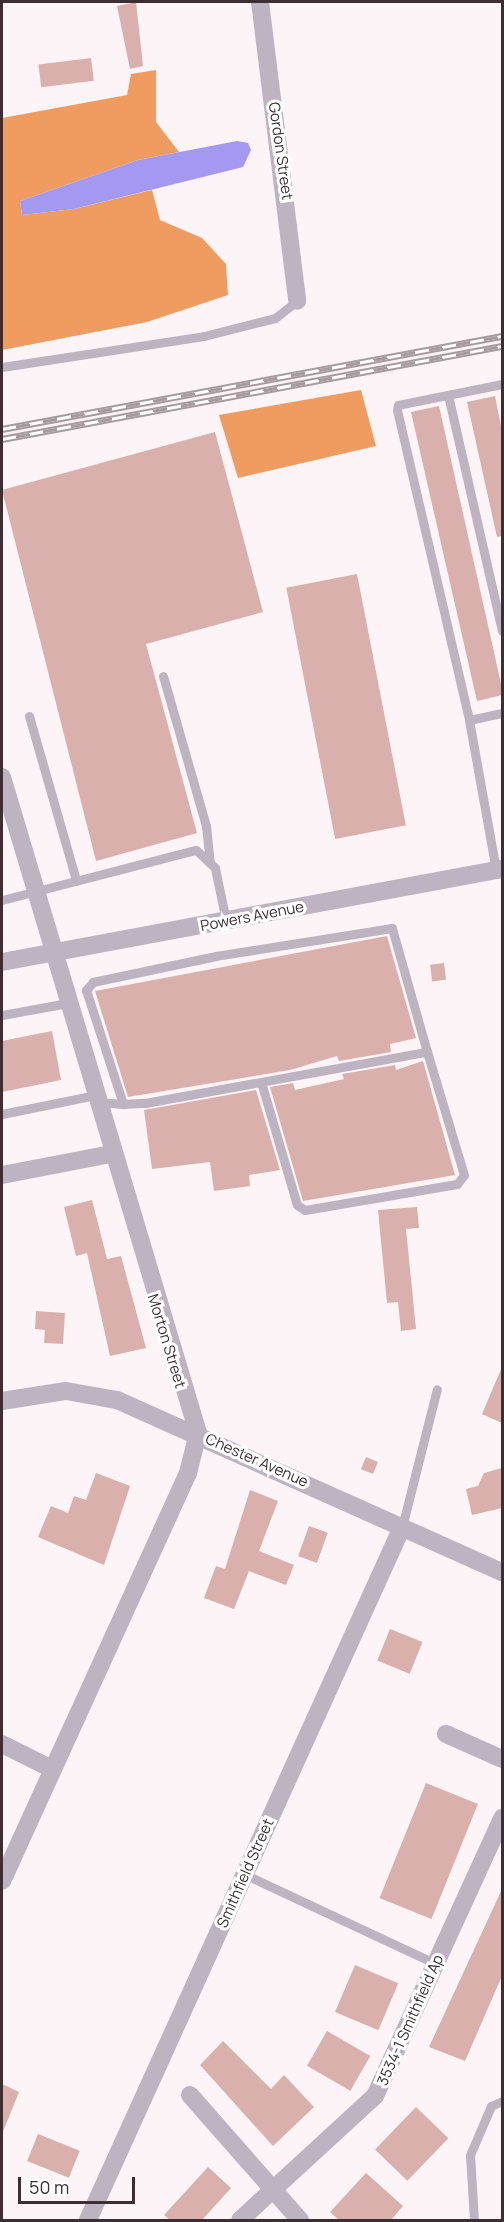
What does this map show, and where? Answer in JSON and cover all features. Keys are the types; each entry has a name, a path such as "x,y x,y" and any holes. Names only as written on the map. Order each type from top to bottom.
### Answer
{"street":[{"name":"Gordon Street","path":"260,2 297,301"},
{"name":"Morton Street","path":"2,777 51,953 68,1003 111,1154 198,1433"},
{"name":"Powers Avenue","path":"2,962 499,869"},
{"path":"2,1175 111,1154"},
{"name":"Chester Avenue","path":"2,1401 66,1391 102,1395 198,1433 502,1572"},
{"path":"2,1881 188,1473 198,1433"},
{"name":"Smithfield Street","path":"88,2220 402,1527"},
{"path":"446,1734 502,1759"},
{"path":"2,1744 52,1769"},
{"name":"3534-1 Smithfield Ap","path":"240,2220 375,2096 502,1818"},
{"path":"190,2095 300,2220"}],"lane":[{"path":"2,368 204,336 276,318 297,301"},
{"path":"499,869 469,720 397,410 398,405 502,384"},
{"path":"448,395 502,632"},
{"path":"163,676 206,826 210,862 226,921"},
{"path":"469,720 502,713"},
{"path":"29,716 76,880"},
{"path":"2,900 196,850 210,862"},
{"path":"123,1104 86,990 93,982 385,925 392,928 464,1175 457,1184 305,1210 297,1205 261,1082"},
{"path":"2,1015 68,1003"},
{"path":"2,1114 96,1099 123,1104 427,1052"},
{"path":"402,1527 437,1389"},
{"path":"244,1874 436,1964"},
{"path":"474,2220 470,2156 491,2106 502,2101"}],"shaded area":[{"path":"156,70 156,122 179,152 138,160 20,201 22,215 74,209 152,190 160,220 202,238 226,264 228,295 147,322 2,350 2,118 127,95 131,74"},
{"path":"237,141 248,143 251,150 243,167 74,209 22,215 20,201 138,160"},
{"path":"361,390 376,446 238,478 219,415"}],"building":[{"path":"136,2 143,66 130,69 117,6"},
{"path":"91,58 94,81 41,87 38,64"},
{"path":"495,396 502,431 502,536 497,537 467,402"},
{"path":"439,406 502,688 502,695 477,701 411,412"},
{"path":"215,432 263,612 146,644 197,833 96,861 2,490"},
{"path":"357,574 406,825 335,839 286,588"},
{"path":"387,936 416,1038 390,1044 391,1052 339,1061 337,1056 290,1070 128,1097 95,991"},
{"path":"444,963 446,980 432,982 430,965"},
{"path":"52,1031 61,1080 2,1092 2,1041"},
{"path":"423,1061 455,1175 303,1201 270,1087 293,1083 295,1090 344,1079 342,1074 395,1065 396,1070"},
{"path":"256,1090 280,1170 249,1175 250,1186 214,1191 210,1162 152,1169 144,1110"},
{"path":"92,1200 107,1259 121,1256 146,1348 110,1356 87,1253 76,1256 64,1207"},
{"path":"417,1207 419,1228 406,1229 416,1329 401,1331 398,1302 387,1303 378,1210"},
{"path":"36,1311 65,1313 63,1344 44,1343 45,1330 35,1329"},
{"path":"502,1367 502,1423 482,1414"},
{"path":"366,1457 378,1462 373,1474 361,1469"},
{"path":"502,1468 502,1508 472,1515 466,1489 478,1486 484,1473"},
{"path":"96,1473 130,1486 104,1565 38,1537 51,1506 68,1513 74,1496 86,1500"},
{"path":"250,1490 278,1501 259,1551 294,1565 286,1585 249,1571 234,1609 204,1598 216,1566 225,1569"},
{"path":"309,1526 328,1533 317,1563 298,1556"},
{"path":"390,1629 422,1642 410,1674 377,1661"},
{"path":"426,1783 478,1804 431,1919 380,1898"},
{"path":"502,1889 502,1976 465,2061 429,2047"},
{"path":"355,1965 398,1983 378,2030 335,2012"},
{"path":"327,2031 370,2056 350,2091 307,2066"},
{"path":"223,2041 271,2089 284,2075 314,2107 273,2146 200,2065"},
{"path":"2,2084 19,2092 2,2134"},
{"path":"416,2107 448,2138 407,2181 375,2149"},
{"path":"38,2134 80,2151 69,2178 27,2161"},
{"path":"208,2167 231,2188 202,2220 170,2220 164,2215"},
{"path":"366,2173 403,2206 391,2220 339,2220 330,2212"}],"railway":[{"path":"2,429 502,336"},
{"path":"2,439 502,346"}]}
